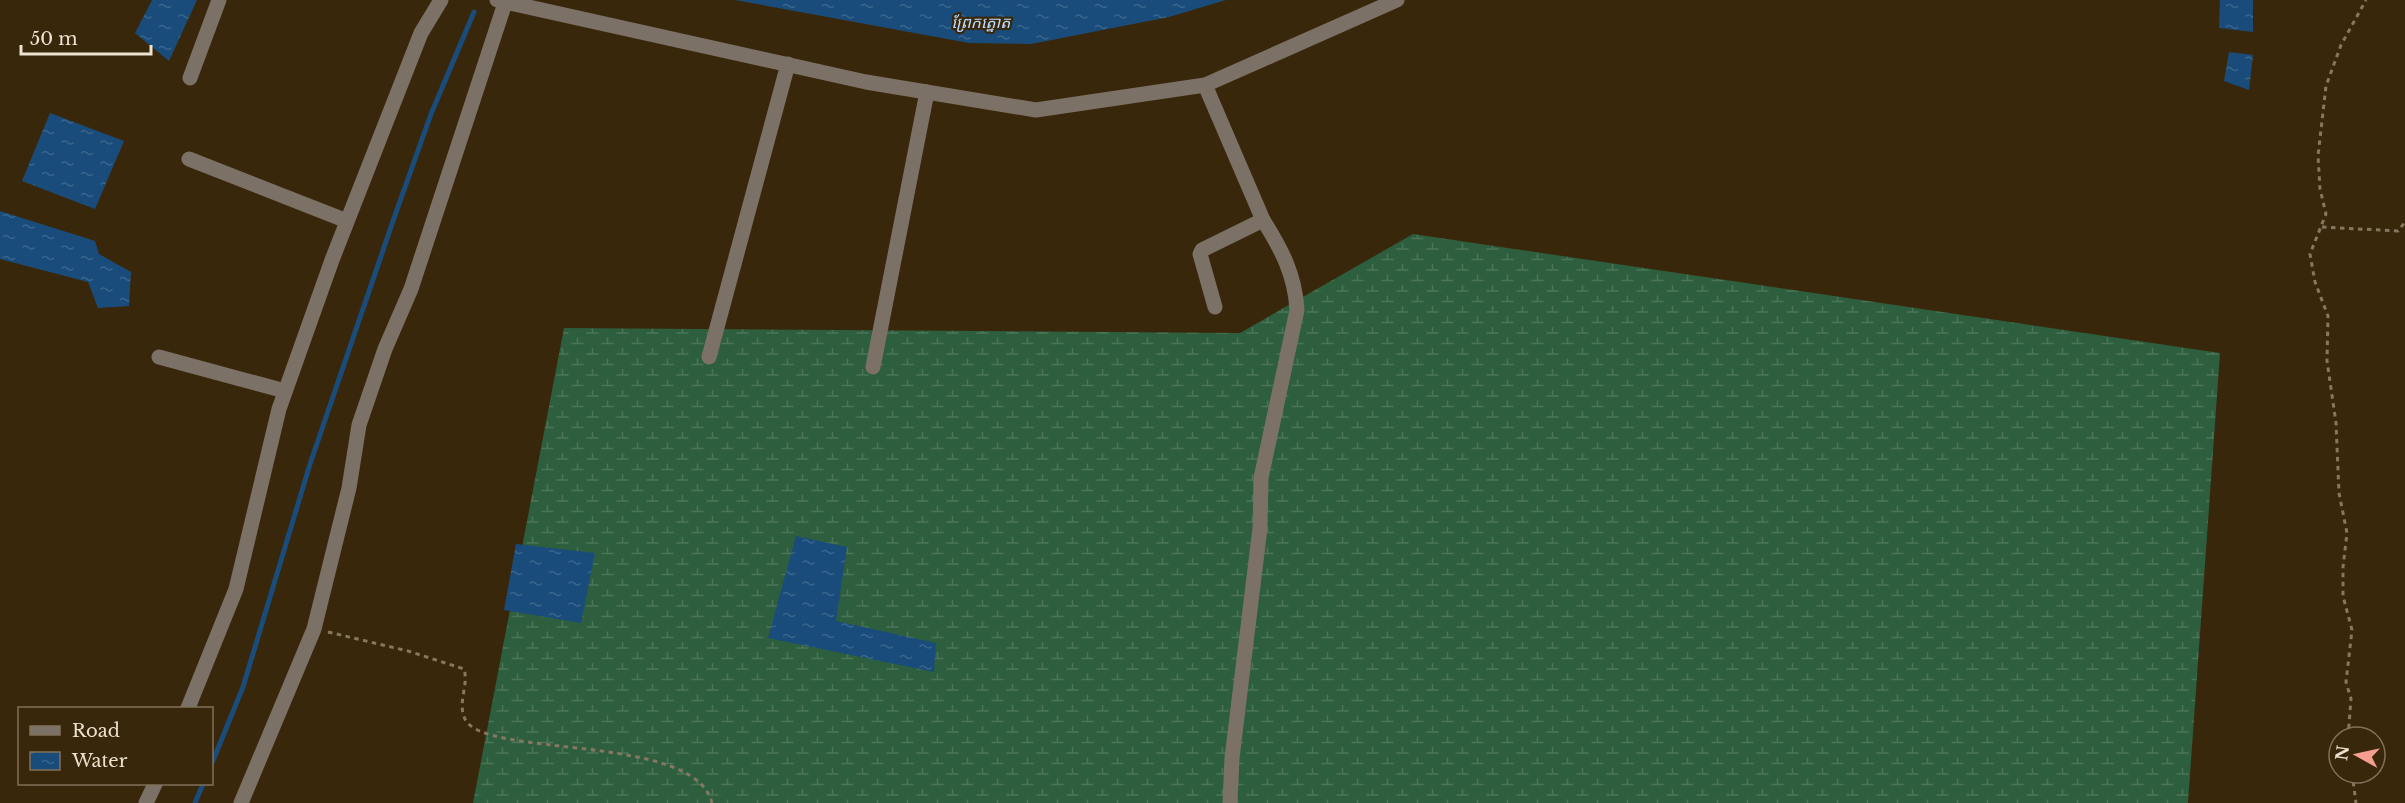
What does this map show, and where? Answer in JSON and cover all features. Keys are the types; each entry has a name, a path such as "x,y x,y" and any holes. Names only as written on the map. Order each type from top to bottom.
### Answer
{"street":[{"path":"190,78 219,0"},
{"path":"188,707 236,589 285,391 347,220 421,33 441,0"},
{"path":"241,803 314,629 349,488 359,425 385,349 411,289 502,1 788,64 927,92 1036,110 1205,85 1396,0"},
{"path":"709,357 788,64"},
{"path":"1205,85 1263,220 1285,256 1296,288 1297,310 1261,478 1260,528 1232,758 1230,803"},
{"path":"873,367 927,92"},
{"path":"189,159 347,220"},
{"path":"1215,307 1200,254 1202,249 1263,220"},
{"path":"159,357 285,391"},
{"path":"146,803 154,785"}],"path":[{"path":"2349,725 2351,699 2346,682 2352,630 2343,596 2343,567 2348,533 2339,493 2336,423 2327,361 2328,316 2315,282 2310,254 2326,214 2320,189 2318,156 2326,86 2341,45 2366,0"},
{"path":"2321,227 2398,231 2405,222"},
{"path":"314,629 408,651 464,669 466,676 462,705 465,720 476,731 497,737 617,753 670,766 704,786 712,803"},
{"path":"2354,785 2356,803"}],"green space":[{"path":"1413,234 2220,353 2188,803 473,803 564,328 1240,333"}],"water":[{"path":"152,0 197,0 169,61 135,33"},
{"name":"ព្រែកត្នោត","path":"735,0 1226,0 1169,17 1031,44 969,43"},
{"path":"2220,0 2253,0 2253,32 2219,28"},
{"path":"2229,52 2253,55 2249,90 2224,81"},
{"path":"50,113 124,141 95,209 22,181"},
{"path":"0,211 95,241 99,254 131,272 129,306 98,308 88,282 0,259"},
{"path":"796,536 847,547 836,621 936,643 934,672 768,638"},
{"path":"516,544 595,553 581,623 504,610"}],"waterway":[{"path":"213,761 243,687 310,464 393,221 431,114 474,12"},
{"path":"195,803 203,785"}]}
